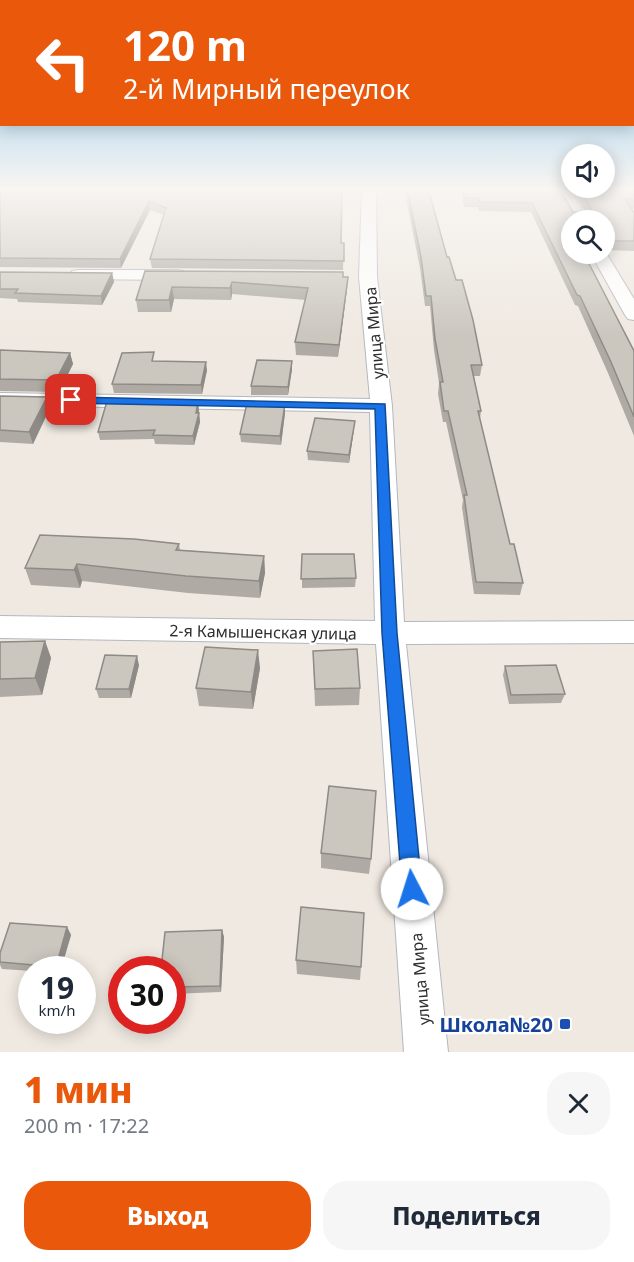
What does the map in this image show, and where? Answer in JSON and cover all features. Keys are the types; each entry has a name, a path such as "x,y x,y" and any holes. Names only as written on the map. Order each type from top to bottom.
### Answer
{"street":[{"name":"улица Мира","path":"365,237 362,277 381,406 390,633 426,1052"},
{"path":"605,264 634,315"},
{"path":"59,275 190,276"},
{"path":"0,399 381,406"},
{"name":"2-я Камышенская улица","path":"0,627 390,633 634,632"}],"building":[{"path":"0,237 131,237 120,259 0,258"},
{"path":"157,237 341,237 341,243 344,243 344,261 150,259"},
{"path":"417,237 442,237 456,280 462,280 482,365 471,365 481,411 478,411 510,544 514,544 523,583 476,582 464,495 467,495 448,411 444,411 440,382 443,382 435,339 431,296 426,296"},
{"path":"549,237 561,237 561,262"},
{"path":"615,237 634,237 634,241 615,241"},
{"path":"562,264 589,264 634,351 634,417 611,362 580,296 577,295"},
{"path":"145,271 343,272 343,277 348,277 339,345 295,342 308,288 232,282 230,288 172,287 169,300 136,300"},
{"path":"0,272 112,273 101,296 15,293 18,289 0,289"},
{"path":"0,350 70,353 56,380 0,379"},
{"path":"154,352 152,361 206,362 201,385 112,384 122,353"},
{"path":"257,360 292,361 288,387 251,386"},
{"path":"0,396 47,397 29,432 0,430"},
{"path":"107,401 198,402 196,413 199,413 193,436 153,435 155,430 98,432"},
{"path":"247,403 285,404 280,436 240,434"},
{"path":"315,418 355,421 349,455 307,451"},
{"path":"40,535 134,539 179,544 176,550 264,556 259,581 186,576 77,564 74,570 25,568"},
{"path":"302,554 354,554 356,578 301,579"},
{"path":"45,641 35,678 0,679 0,642"},
{"path":"205,647 258,650 251,692 196,688"},
{"path":"357,649 360,688 315,689 313,651"},
{"path":"105,655 137,656 129,689 96,689"},
{"path":"556,665 565,694 511,695 505,666"},
{"path":"329,786 376,791 371,859 321,853"},
{"path":"301,907 364,913 361,967 296,960"},
{"path":"10,923 67,927 59,956 18,956 18,964 0,962 0,953"},
{"path":"222,930 220,986 186,987 186,956 162,956 165,932"}],"place":[{"name":"Школа№20","path":"565,1024"}],"route":[{"path":"71,400 381,406 390,633 412,889"}]}
